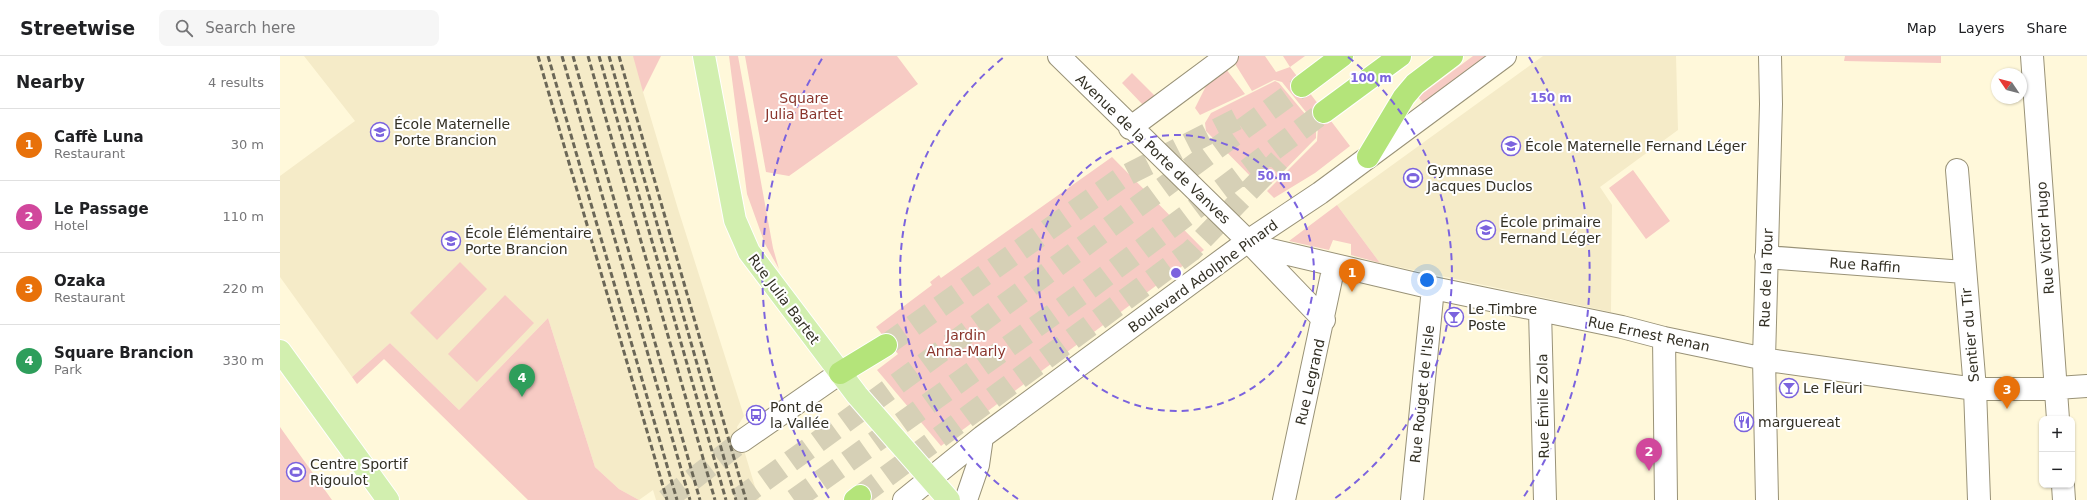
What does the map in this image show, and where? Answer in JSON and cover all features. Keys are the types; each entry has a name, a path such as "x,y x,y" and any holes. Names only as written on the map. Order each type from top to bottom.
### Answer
{"highway":[{"path":"1302,86 1342,56"},
{"path":"1324,112 1400,56"},
{"path":"1368,157 1404,97 1415,84 1452,56"},
{"path":"840,373 886,345"}],"main road":[{"name":"Rue Julia Bartet","path":"704,56 735,220 749,252 857,395 949,500"},
{"path":"280,350 388,500"}],"street":[{"name":"Avenue de la Porte de Vanves","path":"1059,56 1130,128 1248,241 1324,320"},
{"name":"Boulevard Adolphe Pinard","path":"904,500 982,437 1248,241 1320,193 1505,56"},
{"name":"Rue de la Tour","path":"1767,500 1764,359 1771,104 1770,56"},
{"name":"Rue Victor Hugo","path":"2032,56 2058,416"},
{"path":"1130,128 1224,57"},
{"name":"Sentier du Tir","path":"1957,170 1964,272 1975,389 1979,500"},
{"name":"Rue Ernest Renan","path":"1248,241 1267,248 1433,288 1622,327 1664,338 1764,359 1975,389 2056,389 2087,386"},
{"name":"Rue Raffin","path":"1766,257 1964,272"},
{"name":"Rue Legrand","path":"1284,500 1324,320 1334,265"},
{"name":"Rue Rouget de l'Isle","path":"1412,500 1433,288"},
{"name":"Rue Émile Zola","path":"1540,311 1545,500"},
{"path":"1664,338 1666,500"},
{"path":"742,441 840,373"},
{"path":"966,500 978,465 982,437"},
{"path":"2063,488 2064,500"}],"shaded area":[{"path":"304,56 638,56 643,92 678,209 744,416 737,427 759,500 656,500 653,490 639,500 619,489 595,467 548,318 459,410 390,343 352,377 280,277 280,176 355,121"},
{"path":"1543,56 1676,56 1678,130 1600,187 1612,205 1611,312 1380,263 1337,205"}],"green space":[{"path":"633,56 661,56 643,92"},
{"path":"729,56 738,56 773,248 779,269 765,244 747,194"},
{"name":"Square Julia Bartet","path":"745,56 897,56 918,84 789,176 766,172"},
{"path":"1236,56 1265,56 1276,72 1290,67 1350,146 1315,173 1274,198 1267,191 1317,141 1318,127 1282,82 1274,80 1252,91 1232,59"},
{"path":"1283,56 1305,56 1290,67"},
{"path":"1473,56 1489,56 1424,104 1418,97"},
{"path":"1845,56 1941,56 1941,63 1844,61"},
{"path":"1223,65 1245,94 1200,115 1195,108 1213,72"},
{"path":"1132,73 1155,96 1144,106 1122,83"},
{"path":"1275,81 1279,83 1316,127 1316,138 1271,184 1264,187 1259,185 1206,131 1205,123 1211,113"},
{"name":"Jardin Anna-Marly","path":"1112,157 1204,250 941,446 877,370 898,354 876,327 932,285 930,282 939,275 941,278"},
{"path":"1633,170 1670,221 1646,239 1609,188"},
{"path":"1337,205 1380,263 1351,255 1351,244 1333,240 1329,250 1289,241"},
{"path":"460,262 487,289 437,340 410,313"},
{"path":"505,295 534,323 477,382 448,354"},
{"path":"548,318 595,467 619,489 639,500 528,500 384,359 357,384 352,377 390,343 459,410"},
{"name":"Centre Sportif Rigoulot","path":"280,427 332,500 280,500"}],"tunnel":[{"path":"737,500 1302,86"},
{"path":"794,500 1090,288 1324,112"},
{"path":"886,345 1121,178 1241,117"},
{"path":"860,496 1191,251 1279,160"},
{"path":"666,500 742,441"}],"railway":[{"path":"538,56 667,500"},
{"path":"548,56 677,500"},
{"path":"562,56 690,500"},
{"path":"573,56 700,500"},
{"path":"588,56 715,500"},
{"path":"599,56 726,500"},
{"path":"609,56 736,500"},
{"path":"619,56 746,500"}],"place":[{"name":"École Maternelle Porte Brancion","path":"380,132"},
{"name":"École Maternelle Fernand Léger","path":"1511,146"},
{"name":"Gymnase Jacques Duclos","path":"1413,178"},
{"name":"École primaire Fernand Léger","path":"1486,230"},
{"name":"École Élémentaire Porte Brancion","path":"451,241"},
{"name":"Caffè Luna","path":"1352,292"},
{"name":"Le Timbre Poste","path":"1454,317"},
{"name":"Le Fleuri","path":"1789,388"},
{"name":"Square Brancion","path":"522,397"},
{"name":"Ozaka","path":"2007,409"},
{"name":"Pont de la Vallée","path":"756,415"},
{"name":"marguereat","path":"1744,422"},
{"name":"Le Passage","path":"1649,471"},
{"name":"Centre Sportif Rigoulot","path":"296,472"}]}
